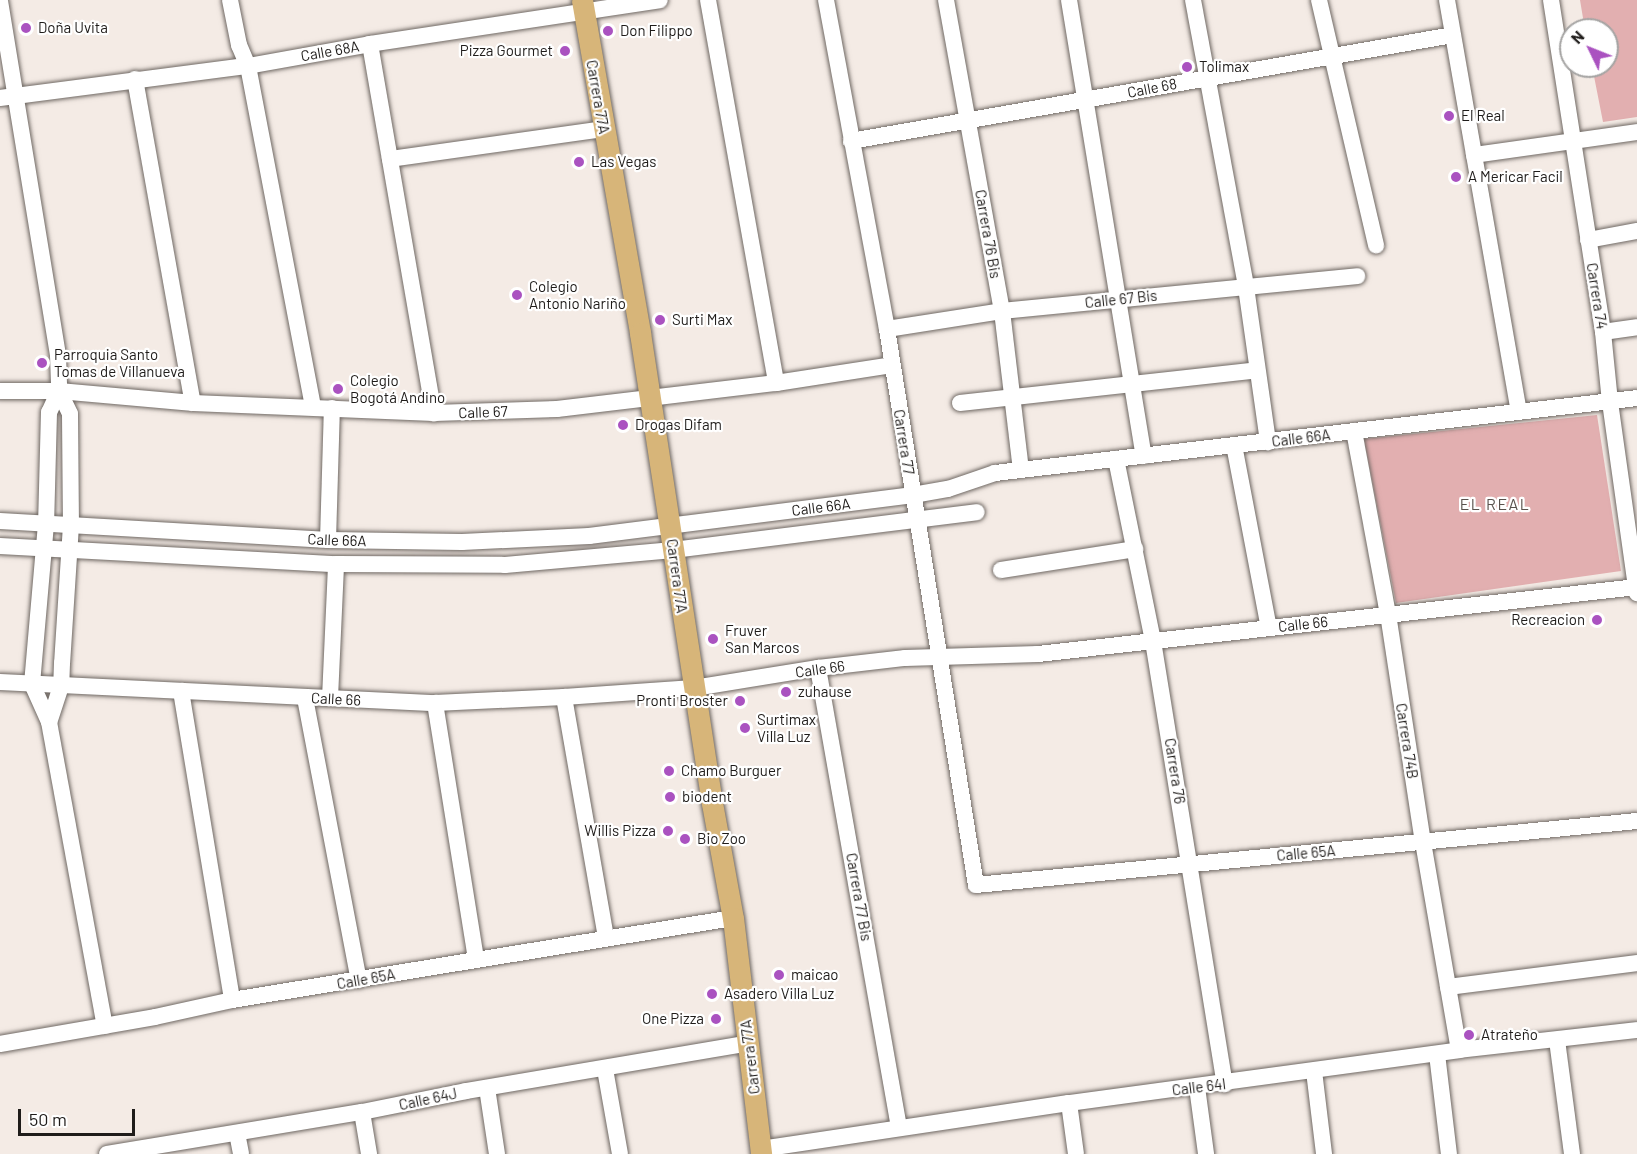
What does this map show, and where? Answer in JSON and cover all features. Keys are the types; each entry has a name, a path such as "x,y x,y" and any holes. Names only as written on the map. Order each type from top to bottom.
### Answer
{"main road":[{"name":"Carrera 77A","path":"583,6 650,398 694,687 733,918 761,1152"}],"street":[{"path":"231,0 239,45 248,66 313,407"},
{"name":"Calle 68A","path":"7,97 248,66 583,6 660,0"},
{"path":"708,0 776,383"},
{"name":"Carrera 77","path":"826,0 887,329 976,885"},
{"name":"Carrera 76 Bis","path":"946,0 1002,311 1014,396 1021,470"},
{"path":"1069,0 1144,456"},
{"path":"1193,0 1246,287 1268,442"},
{"path":"1319,0 1376,245"},
{"path":"1447,0 1519,412"},
{"name":"Carrera 74","path":"1551,0 1603,332 1610,402 1637,589"},
{"path":"0,1 7,97 58,355 59,392 70,414 71,525 61,686 50,722"},
{"name":"Calle 68","path":"851,141 1453,35"},
{"path":"370,44 434,413"},
{"path":"135,79 193,403"},
{"path":"390,159 604,129"},
{"path":"1474,155 1637,132"},
{"path":"1588,240 1637,231"},
{"name":"Calle 67 Bis","path":"887,329 1002,311 1357,276"},
{"path":"1603,332 1637,327"},
{"name":"Calle 67","path":"0,391 59,392 193,403 434,413 557,409 776,383 892,365"},
{"path":"960,403 1257,370"},
{"path":"59,392 49,412 46,524 33,684 50,722 105,1026"},
{"name":"Calle 66A","path":"0,521 328,540 519,541 670,526 913,495 948,489 995,473 1637,398"},
{"path":"328,540 332,408"},
{"name":"Carrera 74B","path":"1354,431 1388,614 1423,842 1459,1050"},
{"path":"1234,445 1269,628"},
{"name":"Carrera 76","path":"1116,459 1153,641 1225,1084"},
{"name":"Calle 66A","path":"0,546 336,564 505,565 673,550 977,513"},
{"path":"1001,570 1135,549"},
{"path":"330,698 336,564"},
{"name":"Calle 66","path":"0,682 435,703 564,697 694,687 818,668 939,656 1038,654 1388,614 1637,589"},
{"name":"Carrera 77 Bis","path":"818,668 899,1127"},
{"path":"181,691 232,1000"},
{"path":"564,697 606,938"},
{"path":"305,698 359,980"},
{"path":"435,703 476,960"},
{"name":"Calle 65A","path":"976,885 1637,821"},
{"name":"Calle 65A","path":"0,1044 105,1026 232,1000 733,918"},
{"path":"1448,987 1637,963"},
{"name":"Calle 64I","path":"761,1152 899,1127 1069,1103 1225,1084 1459,1050 1637,1030"},
{"path":"1557,1040 1572,1154"},
{"name":"Calle 64J","path":"111,1154 362,1113 486,1088 749,1043"},
{"path":"1437,1054 1449,1154"},
{"path":"605,1069 620,1154"},
{"path":"1314,1071 1324,1154"},
{"path":"1197,1087 1206,1154"},
{"path":"486,1088 497,1154"},
{"path":"1069,1103 1076,1154"},
{"path":"362,1113 369,1154"},
{"path":"237,1133 241,1154"}],"shaded area":[{"path":"1580,0 1637,0 1637,117 1603,122 1594,78 1619,78 1619,18 1583,18"},
{"path":"1597,415 1621,571 1396,603 1364,439"}],"place":[{"name":"Doña Uvita","path":"26,28"},
{"name":"Don Filippo","path":"608,31"},
{"name":"Pizza Gourmet","path":"565,51"},
{"name":"Tolimax","path":"1187,67"},
{"name":"El Real","path":"1449,116"},
{"name":"Las Vegas","path":"579,162"},
{"name":"A Mericar Facil","path":"1456,177"},
{"name":"Colegio Antonio Nariño","path":"517,295"},
{"name":"Surti Max","path":"660,320"},
{"name":"Parroquia Santo Tomas de Villanueva","path":"42,363"},
{"name":"Colegio Bogotá Andino","path":"338,389"},
{"name":"Drogas Difam","path":"623,425"},
{"name":"Recreacion","path":"1597,620"},
{"name":"Fruver San Marcos","path":"713,639"},
{"name":"zuhause","path":"786,692"},
{"name":"Pronti Broster","path":"740,701"},
{"name":"Surtimax Villa Luz","path":"745,728"},
{"name":"Chamo Burguer","path":"669,771"},
{"name":"biodent","path":"670,797"},
{"name":"Willis Pizza","path":"668,831"},
{"name":"Bio Zoo","path":"685,839"},
{"name":"maicao","path":"779,975"},
{"name":"Asadero Villa Luz","path":"712,994"},
{"name":"One Pizza","path":"716,1019"},
{"name":"Atrateño","path":"1469,1035"}],"district":[{"name":"EL REAL","path":"1495,504"}]}
